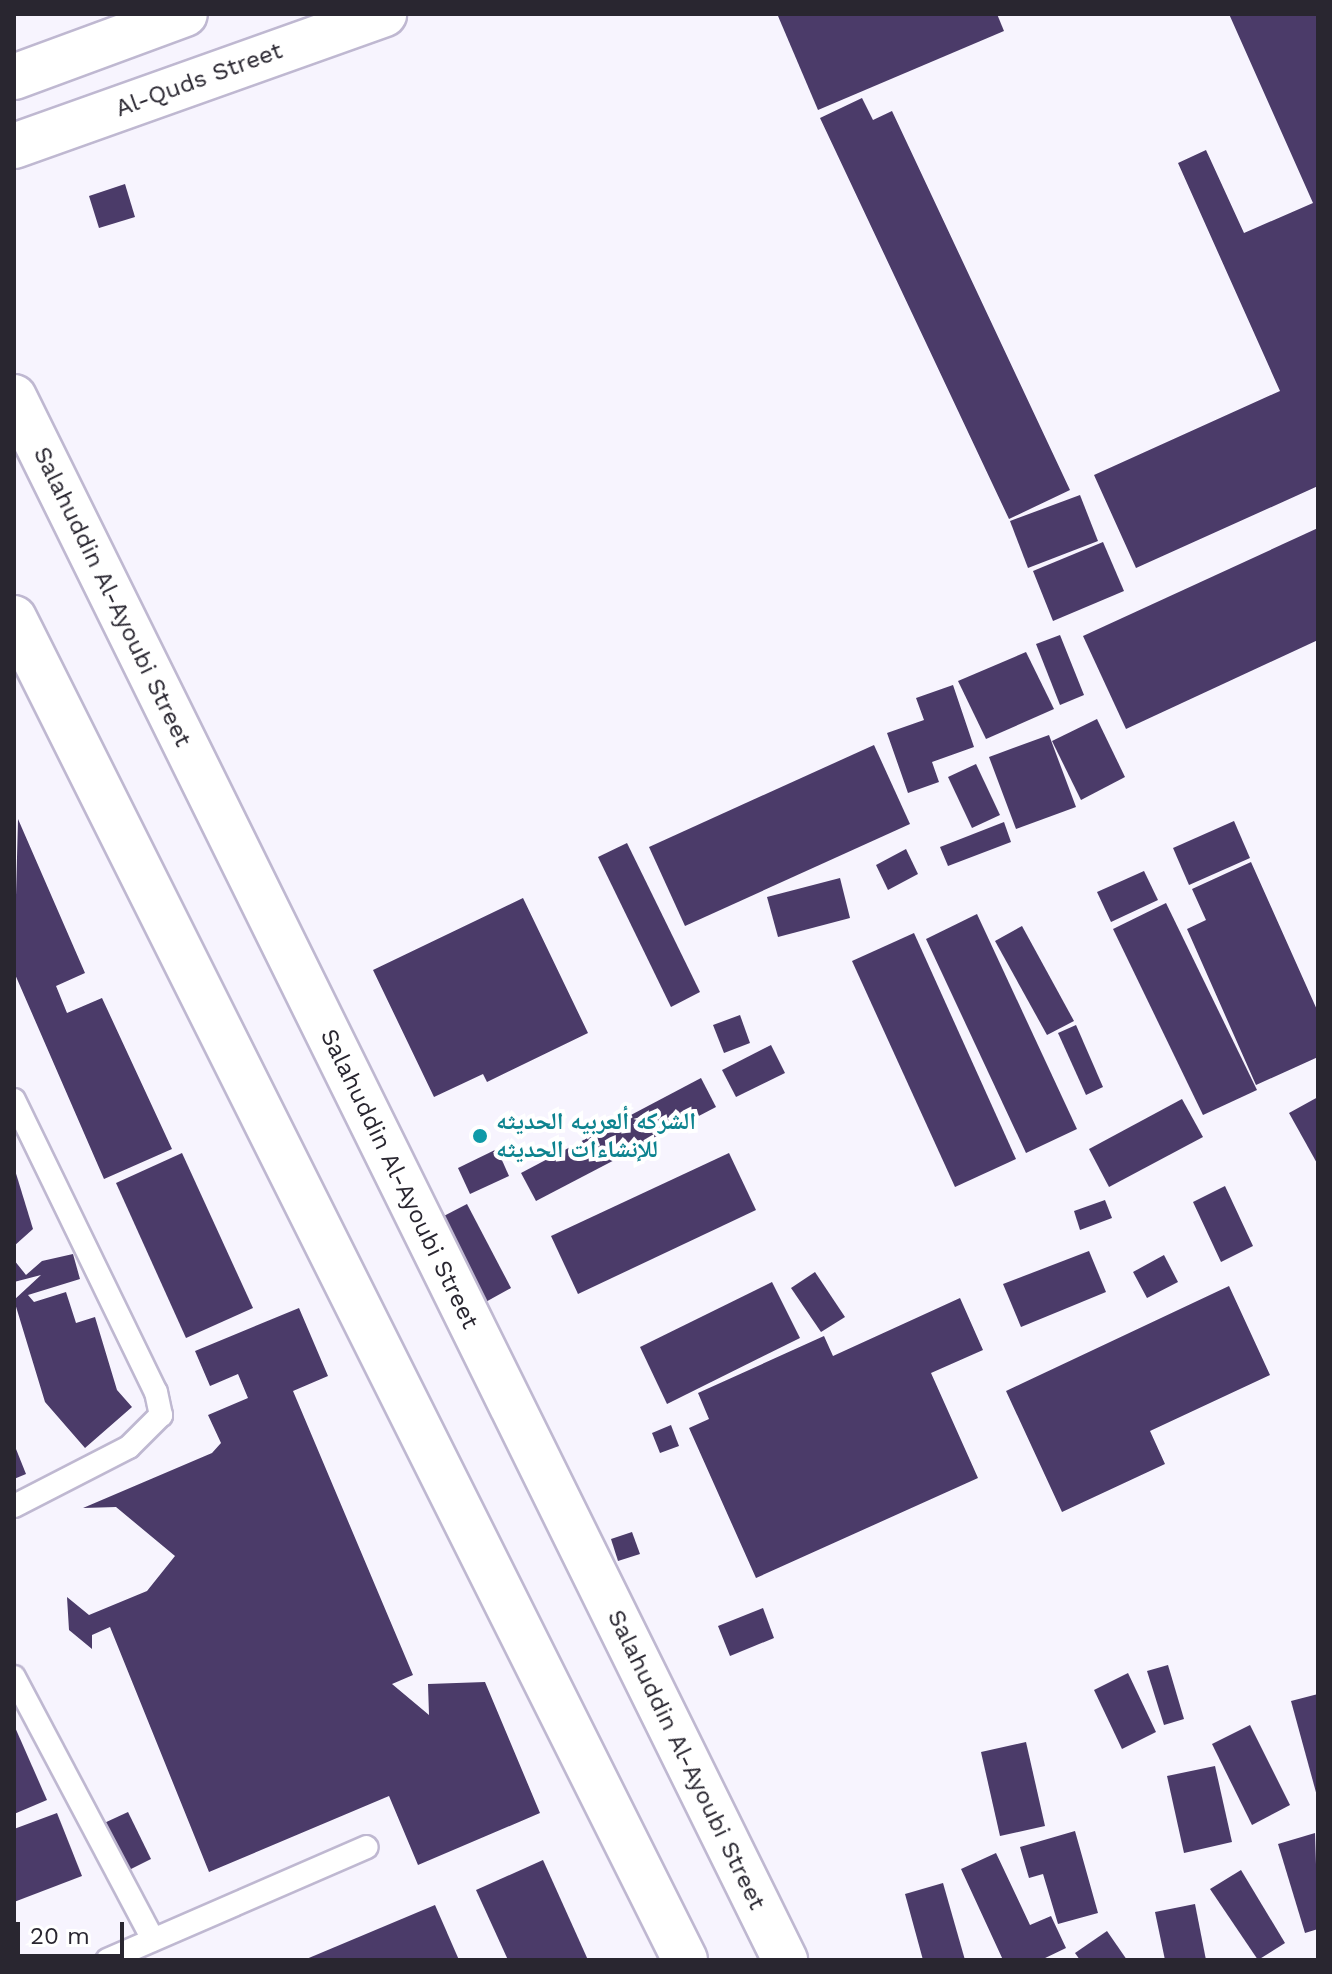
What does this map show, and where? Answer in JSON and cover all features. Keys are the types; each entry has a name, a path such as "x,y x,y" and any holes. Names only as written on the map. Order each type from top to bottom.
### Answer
{"street":[{"path":"14,77 185,14"},
{"name":"Al-Quds Street","path":"14,146 384,14"},
{"name":"Salahuddin Al-Ayoubi Street","path":"14,397 785,1960"},
{"path":"14,618 685,1960"}],"lane":[{"path":"14,1100 156,1392 161,1415 129,1447 14,1506"},
{"path":"14,1677 153,1940"},
{"path":"107,1960 367,1847"}],"building":[{"path":"997,14 1004,31 818,110 778,16"},
{"path":"1229,14 1318,14 1318,486 1136,568 1094,475 1280,391 1178,163 1206,150 1244,233 1313,203"},
{"path":"862,98 873,120 892,111 1070,490 1009,519 820,118"},
{"path":"125,184 135,217 99,228 89,196"},
{"path":"1080,495 1098,541 1028,568 1010,521"},
{"path":"1318,528 1318,640 1126,729 1083,636"},
{"path":"1103,542 1124,591 1053,621 1033,571"},
{"path":"1060,635 1084,695 1060,705 1036,644"},
{"path":"1026,652 1054,709 986,739 958,681"},
{"path":"953,685 974,747 932,762 939,782 908,793 887,733 924,720 916,698"},
{"path":"1097,719 1125,777 1081,800 1052,741"},
{"path":"1049,735 1076,807 1016,829 989,757"},
{"path":"874,745 910,824 685,926 649,847"},
{"path":"976,764 1000,815 972,828 948,777"},
{"path":"18,819 85,973 56,986 67,1013 102,998 172,1149 104,1179 14,972"},
{"path":"1234,821 1250,858 1189,885 1173,848"},
{"path":"1004,822 1011,842 948,866 940,847"},
{"path":"627,843 700,992 671,1007 598,857"},
{"path":"906,849 918,874 888,890 876,865"},
{"path":"1251,862 1318,1012 1318,1057 1256,1085 1187,929 1206,920 1192,889"},
{"path":"1144,871 1158,900 1111,922 1097,892"},
{"path":"840,878 850,918 778,937 767,897"},
{"path":"523,898 588,1033 487,1082 483,1074 434,1097 373,970"},
{"path":"1166,903 1257,1090 1203,1115 1113,929"},
{"path":"977,914 1077,1129 1026,1153 926,939"},
{"path":"1022,926 1074,1021 1047,1035 995,941"},
{"path":"914,933 1016,1159 955,1187 852,961"},
{"path":"740,1015 750,1043 724,1053 713,1025"},
{"path":"1076,1025 1103,1087 1086,1095 1058,1033"},
{"path":"771,1045 785,1073 736,1097 722,1070"},
{"path":"701,1078 716,1107 536,1201 521,1173"},
{"path":"1318,1097 1318,1165 1289,1113"},
{"path":"1182,1099 1203,1137 1109,1187 1089,1149"},
{"path":"497,1149 509,1176 470,1194 458,1168"},
{"path":"182,1153 253,1308 186,1338 116,1183"},
{"path":"729,1153 756,1210 578,1294 551,1236"},
{"path":"14,1167 33,1229 14,1246"},
{"path":"1225,1186 1253,1246 1221,1262 1193,1202"},
{"path":"1105,1200 1112,1218 1080,1230 1074,1211"},
{"path":"467,1204 511,1288 482,1304 438,1219"},
{"path":"1089,1251 1106,1292 1021,1327 1003,1284"},
{"path":"73,1254 80,1279 28,1295 34,1302 66,1292 76,1323 95,1317 117,1390 132,1407 85,1448 45,1402 14,1300 41,1275 14,1282 14,1260 26,1275 42,1261"},
{"path":"1164,1255 1178,1282 1147,1298 1133,1272"},
{"path":"815,1272 845,1317 821,1332 791,1288"},
{"path":"772,1282 800,1338 667,1404 640,1347"},
{"path":"1229,1286 1270,1375 1150,1431 1165,1464 1062,1512 1006,1391"},
{"path":"960,1298 983,1350 931,1373 978,1478 756,1578 689,1428 709,1419 698,1393 824,1336 833,1356"},
{"path":"299,1308 328,1376 293,1391 413,1675 392,1684 429,1715 428,1684 485,1682 540,1813 418,1865 389,1796 209,1872 110,1627 92,1635 92,1649 69,1630 67,1597 89,1615 147,1591 175,1556 116,1507 83,1508 212,1453 221,1443 208,1415 248,1398 238,1374 210,1386 195,1351"},
{"path":"671,1425 679,1446 660,1453 652,1433"},
{"path":"14,1444 26,1474 14,1479"},
{"path":"632,1532 640,1554 618,1561 611,1539"},
{"path":"763,1608 774,1638 730,1656 718,1626"},
{"path":"1168,1665 1184,1719 1164,1725 1147,1671"},
{"path":"1128,1673 1156,1732 1122,1749 1094,1690"},
{"path":"1318,1694 1318,1796 1317,1796 1291,1701"},
{"path":"14,1725 47,1800 14,1814"},
{"path":"1250,1725 1290,1805 1252,1825 1212,1744"},
{"path":"1026,1742 1045,1826 1000,1836 981,1752"},
{"path":"1215,1766 1232,1842 1184,1853 1167,1776"},
{"path":"128,1812 151,1859 125,1872 102,1824"},
{"path":"57,1813 82,1876 14,1902 14,1829"},
{"path":"1075,1831 1098,1913 1058,1924 1043,1874 1029,1878 1020,1847"},
{"path":"1315,1833 1318,1929 1305,1933 1278,1844"},
{"path":"996,1853 1030,1925 1051,1916 1066,1948 1041,1960 1003,1960 961,1869"},
{"path":"543,1860 588,1960 508,1960 476,1890"},
{"path":"1241,1870 1285,1943 1258,1960 1210,1889"},
{"path":"943,1883 965,1960 923,1960 905,1894"},
{"path":"1195,1904 1206,1960 1165,1960 1155,1912"},
{"path":"435,1905 459,1960 304,1960"},
{"path":"1107,1931 1127,1960 1080,1960 1075,1953"}],"place":[{"name":"الشركه ألعربيه الحديثه للإنشاءات الحديثه","path":"480,1136"}]}
